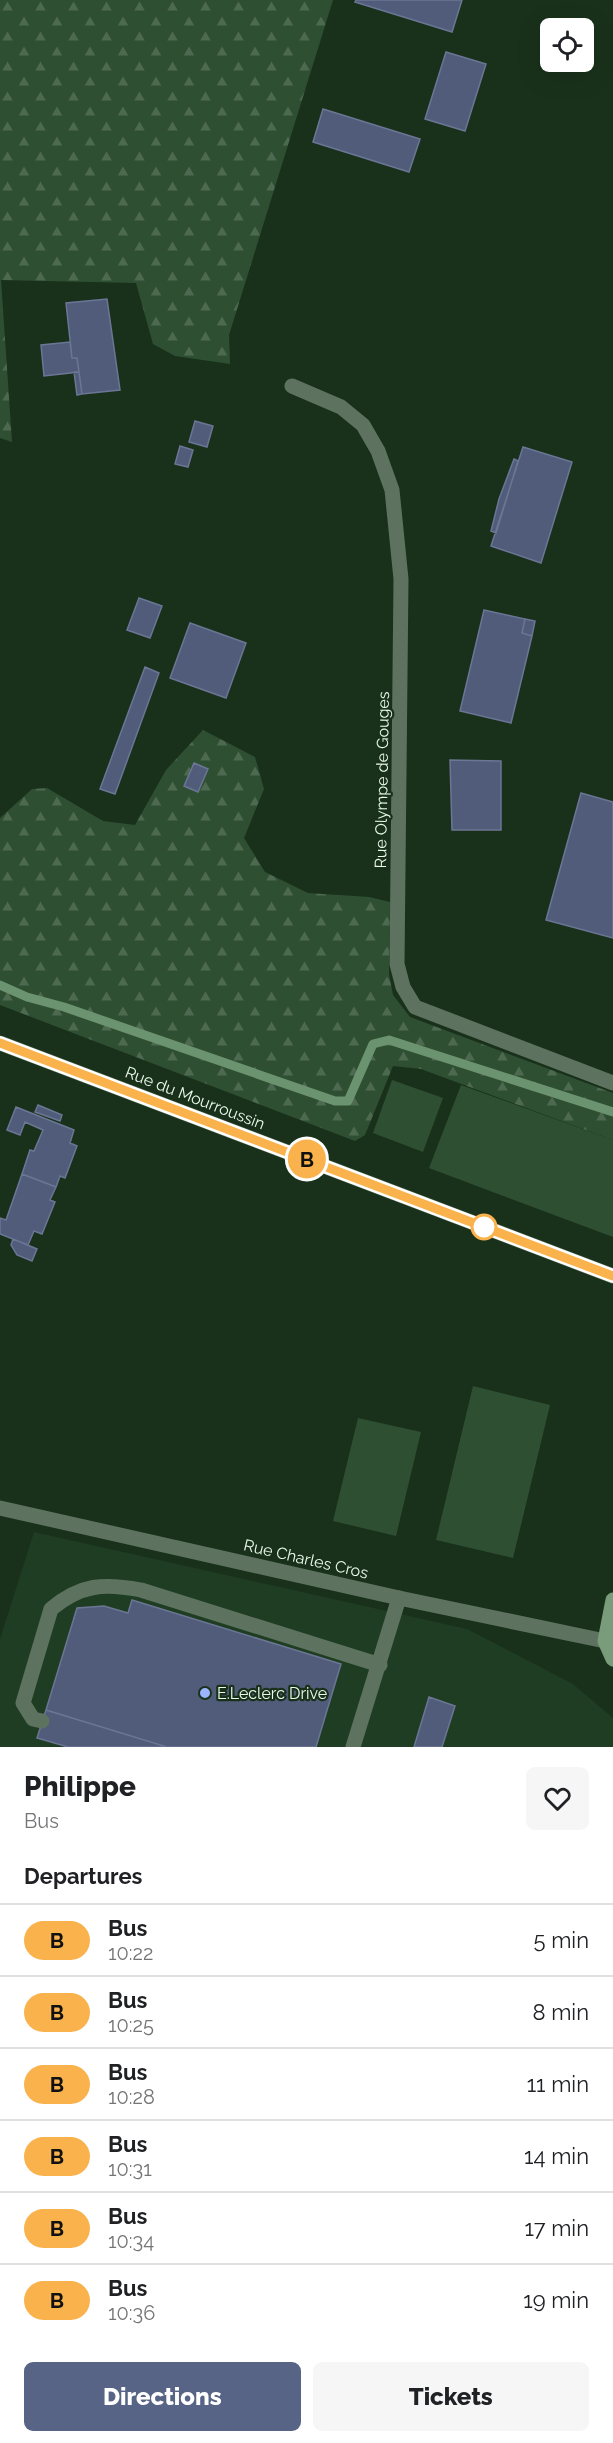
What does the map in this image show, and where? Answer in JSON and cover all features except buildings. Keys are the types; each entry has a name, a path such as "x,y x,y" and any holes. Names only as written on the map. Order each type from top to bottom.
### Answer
{"street":[{"name":"Rue Olympe de Gouges","path":"292,386 341,407 363,425 378,451 392,490 400,579 398,964 403,987 415,1006 613,1083"},
{"name":"Rue du Mourroussin","path":"0,1043 613,1276"},
{"name":"Rue Charles Cros","path":"0,1508 399,1598 605,1641"},
{"path":"42,1721 33,1719 23,1703 51,1609 63,1599 89,1587 113,1585 141,1590 380,1665"},
{"path":"353,1747 399,1598"},
{"path":"613,1600 605,1641 613,1659"}],"shaded area":[{"path":"34,1532 467,1629 573,1684 613,1718 613,1747 0,1747 0,1639"}],"green space":[{"path":"0,0 333,0 229,335 230,364 175,356 153,344 136,283 1,280 12,442 0,438"},
{"path":"203,730 255,757 264,789 244,838 265,872 308,893 369,897 390,902 389,974 393,995 410,1017 613,1093 613,1140 421,1069 393,1066 365,1135 355,1141 0,1005 0,818 32,789 47,788 103,821 135,825 166,770"},
{"path":"392,1080 443,1098 423,1152 373,1133"},
{"path":"461,1085 613,1140 613,1237 429,1168"},
{"path":"473,1386 550,1405 513,1558 436,1540"},
{"path":"358,1418 421,1432 396,1536 333,1521"}],"waterway":[{"path":"0,985 27,997 64,1007 335,1101 348,1101 373,1044 389,1040 613,1112"}],"bus line":[{"name":"B","path":"0,1043 613,1276"}],"place":[{"name":"E.Leclerc Drive","path":"205,1693"}]}
